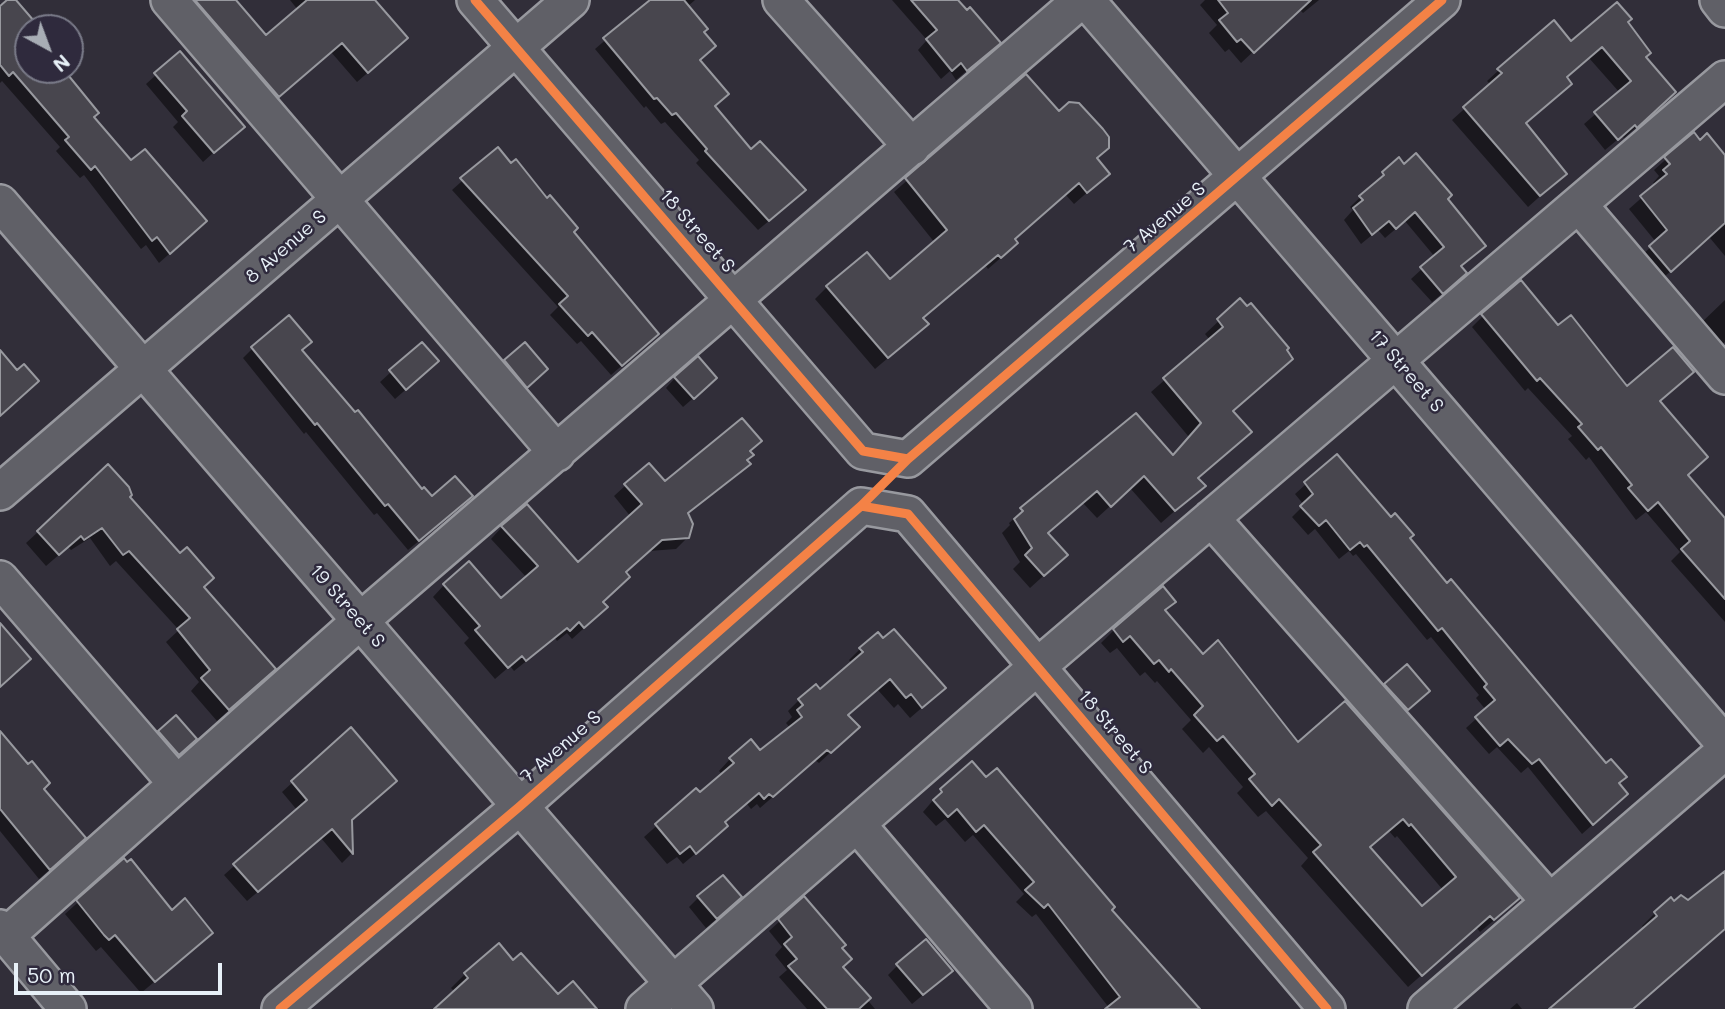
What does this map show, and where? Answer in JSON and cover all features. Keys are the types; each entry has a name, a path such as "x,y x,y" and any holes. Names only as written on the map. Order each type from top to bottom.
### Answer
{"street":[{"path":"169,0 557,453"},
{"name":"18 Street S","path":"475,0 863,451 908,459"},
{"name":"8 Avenue S","path":"0,492 571,0"},
{"path":"781,0 912,147"},
{"path":"68,1009 6,944 177,784 360,621 1083,0"},
{"name":"17 Street S","path":"1083,0 1240,176 1725,744"},
{"name":"7 Avenue S","path":"908,459 1442,0"},
{"path":"1717,0 1725,9"},
{"path":"644,1009 685,997 857,824 1725,79"},
{"name":"19 Street S","path":"0,202 685,997"},
{"path":"1579,205 1725,376"},
{"name":"18 Street S","path":"861,506 908,513 1327,1009"},
{"name":"7 Avenue S","path":"280,1009 519,807 861,506"},
{"path":"1211,518 1550,902"},
{"path":"0,579 177,784"},
{"path":"1426,1009 1725,751"},
{"path":"857,824 1014,1009"}],"building":[{"path":"7,0 16,0 28,14 14,14 14,73 9,76 0,65 0,6"},
{"path":"195,0 236,0 266,35 307,0 375,0 408,38 368,73 342,43 279,97"},
{"path":"650,0 684,0 708,29 704,32 716,46 700,60 729,94 715,106 751,149 760,141 806,190 769,221 705,151 707,149 676,113 672,115 657,98 654,99 603,38"},
{"path":"911,0 958,0 967,10 970,7 1001,43 967,71 961,63 952,71 926,39 937,30"},
{"path":"1218,0 1311,0 1254,53 1241,39 1237,42 1219,20 1228,13"},
{"path":"1617,2 1632,19 1628,22 1651,53 1646,57 1676,92 1637,128 1635,125 1618,140 1594,112 1631,81 1602,47 1567,77 1572,84 1526,123 1567,174 1540,196 1463,107 1502,73 1497,69 1554,20 1571,41"},
{"path":"180,51 245,127 214,153 182,116 187,111 154,73"},
{"path":"1026,74 1059,111 1069,102 1079,103 1103,129 1109,137 1109,148 1097,158 1110,174 1087,193 1079,183 1015,239 1018,243 1001,258 998,255 923,318 929,324 888,358 826,286 867,252 890,279 947,230 905,178"},
{"path":"23,84 75,84 99,113 94,117 131,160 145,149 207,221 170,254 157,237 152,241 95,166 91,170 65,140 69,137"},
{"path":"1694,132 1700,140 1707,133 1725,155 1725,223 1671,272 1649,246 1667,230 1640,196 1667,174 1663,170 1670,164 1664,157"},
{"path":"498,147 511,163 516,159 547,198 550,195 578,228 574,232 659,334 622,366 592,332 588,336 559,304 568,296 460,178"},
{"path":"1416,153 1452,195 1448,199 1486,246 1461,266 1467,273 1443,294 1420,267 1444,247 1415,212 1396,229 1389,221 1372,235 1353,208 1363,200 1359,196 1384,175 1382,172 1399,157 1404,164"},
{"path":"1521,280 1558,325 1571,315 1627,386 1673,347 1694,372 1660,401 1708,457 1688,475 1725,518 1725,599 1681,549 1690,541 1658,502 1648,511 1628,488 1632,485 1601,447 1598,450 1578,427 1582,424 1540,378 1537,381 1481,314"},
{"path":"1240,298 1247,306 1251,303 1289,348 1287,350 1293,359 1233,411 1252,432 1198,478 1206,486 1175,511 1144,476 1111,507 1097,491 1048,533 1068,555 1044,576 1025,555 1032,548 1014,519 1023,511 1020,508 1136,413 1173,455 1201,423 1163,378 1223,327 1217,319"},
{"path":"289,315 312,342 302,350 355,412 358,410 422,489 424,487 432,496 455,476 473,496 419,541 388,504 385,506 251,347"},
{"path":"422,342 439,361 406,390 389,370"},
{"path":"525,342 548,369 527,388 504,360"},
{"path":"0,350 17,370 24,364 39,381 0,416"},
{"path":"698,356 717,378 694,399 674,377"},
{"path":"742,418 762,441 750,451 754,455 747,460 751,464 688,513 693,524 689,538 662,540 626,572 630,577 603,602 608,607 584,628 579,622 570,631 567,628 526,661 522,656 508,668 475,630 480,626 443,584 469,561 501,598 538,566 501,526 527,504 578,562 642,504 624,484 649,463 665,481"},
{"path":"1337,454 1391,517 1395,513 1414,535 1410,538 1447,583 1451,579 1606,763 1611,759 1627,777 1619,783 1628,794 1593,825 1539,759 1532,764 1508,739 1500,746 1475,717 1495,700 1484,687 1487,684 1442,628 1438,631 1367,545 1364,547 1360,542 1350,550 1326,520 1319,526 1300,506 1313,494 1304,482"},
{"path":"108,464 129,487 132,495 130,497 180,553 187,547 214,578 204,587 276,669 229,710 201,678 210,670 177,629 190,618 129,551 123,555 102,528 84,540 81,536 59,555 37,531"},
{"path":"1163,586 1176,602 1165,610 1203,654 1218,640 1298,742 1345,701 1520,898 1494,920 1490,916 1422,976 1313,852 1321,845 1279,799 1272,806 1249,779 1255,774 1223,736 1217,741 1194,715 1203,706 1171,669 1169,672 1159,660 1154,664 1130,636 1123,642 1113,629","holes":["1403,819 1409,826 1411,824 1456,877 1422,906 1370,847"]},
{"path":"0,623 31,659 0,687"},
{"path":"894,629 946,688 922,708 911,694 906,698 890,679 848,715 860,727 831,753 827,750 773,797 769,794 764,799 759,793 725,822 728,826 696,854 690,846 680,854 655,824 696,788 700,792 734,763 729,758 751,739 760,750 802,717 797,710 803,705 798,699 816,684 820,689 863,652 859,648 878,632 883,638"},
{"path":"1407,664 1430,691 1408,710 1384,684"},
{"path":"176,715 197,739 179,755 158,731"},
{"path":"351,727 397,781 352,820 353,854 332,829 258,892 233,864 307,800 291,781"},
{"path":"0,731 28,764 32,761 50,783 44,789 86,838 50,870 0,809"},
{"path":"972,761 986,777 997,768 1115,907 1112,910 1200,1009 1105,1009 1120,997 1048,904 1044,908 1025,890 1034,882 984,825 976,832 957,809 948,817 933,800 942,792 940,789"},
{"path":"124,858 127,862 131,859 172,910 185,898 213,933 155,982 115,935 109,940 104,935 76,900"},
{"path":"1725,871 1725,929 1633,1009 1549,1009 1657,916 1654,912 1671,897 1674,901 1681,895 1688,900"},
{"path":"723,875 742,897 717,919 697,896"},
{"path":"804,896 846,945 842,948 852,959 843,967 871,998 859,1009 827,1009 788,966 797,959 784,944 792,937 778,919"},
{"path":"926,939 953,971 923,995 896,964"},
{"path":"499,943 513,960 521,953 558,994 573,981 597,1009 434,1009 468,978 464,973"}],"cycle path":[{"path":"475,0 863,451 908,459"},
{"path":"280,1009 519,807 861,506 908,459 1442,0"},
{"path":"861,506 908,514 1327,1009"}]}
